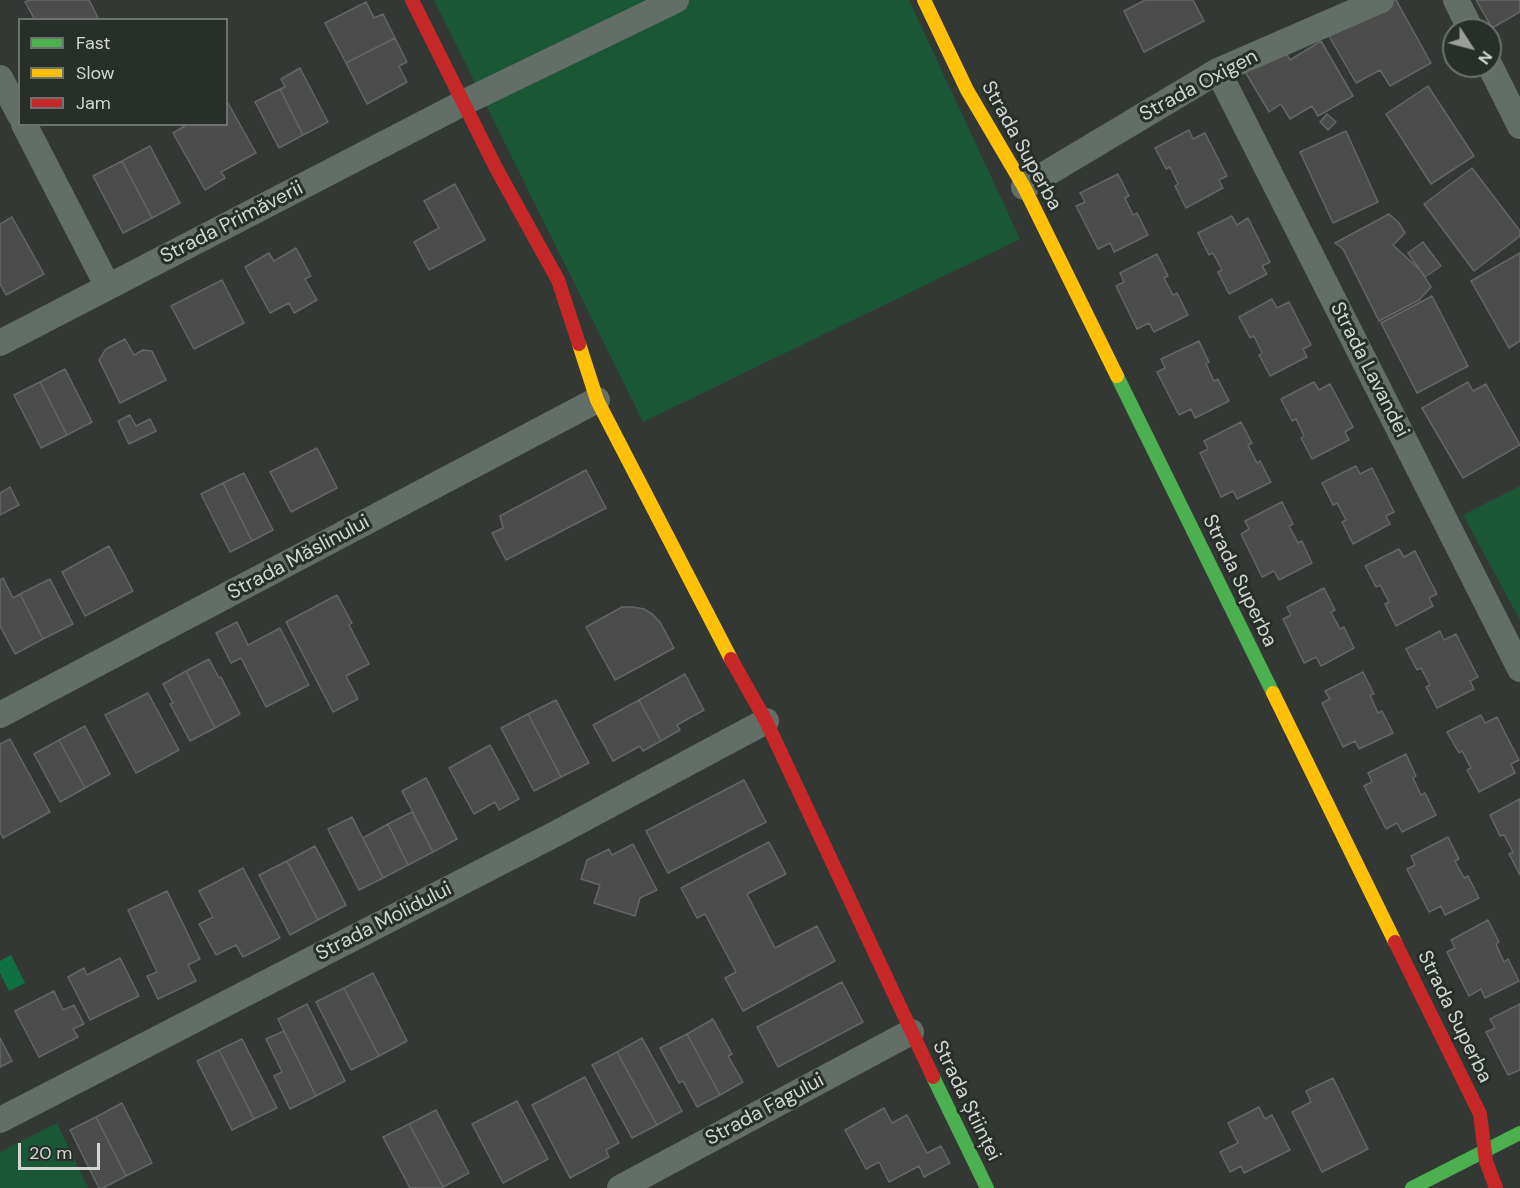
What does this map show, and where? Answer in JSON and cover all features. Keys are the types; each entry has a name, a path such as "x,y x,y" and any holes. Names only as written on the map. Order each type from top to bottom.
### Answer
{"street":[{"name":"Strada Științei","path":"412,0 496,168 558,280 597,400 733,663 766,721 911,1032 987,1188"},
{"name":"Strada Primăverii","path":"0,343 463,103 676,0"},
{"name":"Strada Superba","path":"924,0 967,90 1024,187 1480,1114 1483,1152 1488,1172 1496,1188"},
{"name":"Strada Oxigen","path":"1024,187 1218,71 1381,0"},
{"path":"1456,0 1465,18"},
{"name":"Strada Lavandei","path":"1218,71 1520,669"},
{"path":"0,78 18,112"},
{"path":"1496,78 1520,126"},
{"path":"25,126 108,287"},
{"name":"Strada Măslinului","path":"0,715 597,400"},
{"name":"Strada Molidului","path":"0,1120 560,832 766,721"},
{"name":"Strada Fagului","path":"620,1188 911,1032"},
{"path":"1412,1188 1520,1133"}],"shaded area":[{"path":"434,0 909,0 1020,239 643,422"},
{"path":"1520,486 1520,620 1463,515"},
{"path":"11,955 25,983 9,991 0,973 0,961"},
{"path":"57,1123 88,1188 0,1188 0,1152"}],"building":[{"path":"29,0 89,0 98,18 34,18 25,2"},
{"path":"1145,0 1193,0 1204,21 1144,52 1124,11"},
{"path":"1394,0 1431,63 1390,86 1380,70 1356,83 1329,36"},
{"path":"1476,0 1520,0 1520,12 1502,22 1502,18 1486,18"},
{"path":"366,2 374,18 383,14 395,38 346,63 325,23"},
{"path":"395,38 407,62 399,66 407,82 367,104 346,63"},
{"path":"1321,41 1353,96 1318,116 1312,106 1290,119 1281,104 1269,112 1243,68 1282,46 1290,60"},
{"path":"300,68 328,122 303,135 280,89 285,87 281,79"},
{"path":"1428,86 1474,156 1431,184 1386,114"},
{"path":"280,89 303,135 279,148 255,102"},
{"path":"228,103 256,153 221,172 225,178 205,190 173,133 185,126 228,126"},
{"path":"1327,114 1336,122 1328,130 1320,122"},
{"path":"1189,130 1193,139 1205,133 1227,176 1219,180 1223,188 1186,208 1175,186 1178,184 1170,167 1166,169 1155,148"},
{"path":"1346,131 1378,202 1333,223 1300,152"},
{"path":"150,146 180,203 152,218 122,161"},
{"path":"122,161 152,218 123,233 93,176"},
{"path":"1472,168 1520,231 1520,236 1474,271 1424,204"},
{"path":"1118,174 1129,196 1125,198 1133,215 1137,213 1148,235 1114,252 1110,243 1098,249 1076,206 1085,202 1080,193"},
{"path":"455,184 485,240 429,270 414,242 439,228 424,201"},
{"path":"1389,214 1399,223 1405,233 1393,245 1421,271 1431,287 1419,300 1379,321 1343,249 1335,243"},
{"path":"1232,216 1237,225 1248,218 1270,262 1262,266 1267,274 1229,294 1218,272 1222,270 1213,253 1209,255 1198,233"},
{"path":"12,217 44,274 6,295 0,284 0,224"},
{"path":"1423,242 1441,266 1425,277 1408,253"},
{"path":"296,248 311,276 305,279 317,300 294,313 289,303 270,313 245,267 269,253 274,261"},
{"path":"1520,253 1520,341 1509,348 1471,281"},
{"path":"1157,254 1168,276 1164,278 1173,295 1177,293 1188,315 1154,332 1149,323 1137,329 1116,286 1124,282 1120,273"},
{"path":"222,280 244,323 194,349 171,306"},
{"path":"1432,296 1468,366 1417,393 1381,323"},
{"path":"1272,299 1277,308 1289,302 1311,345 1303,349 1307,357 1270,376 1259,355 1262,353 1254,336 1250,338 1239,317"},
{"path":"125,339 134,355 143,350 152,351 166,380 120,403 99,360 106,349"},
{"path":"1199,341 1209,362 1206,364 1214,381 1218,379 1229,401 1195,418 1191,409 1179,415 1157,372 1165,368 1161,359"},
{"path":"65,369 92,422 67,435 40,382"},
{"path":"40,382 67,435 41,448 14,395"},
{"path":"1314,382 1319,390 1330,384 1353,427 1345,432 1349,440 1312,459 1301,438 1304,436 1296,419 1292,421 1281,399"},
{"path":"1468,382 1473,391 1486,384 1520,445 1463,478 1422,408"},
{"path":"130,415 136,426 150,419 156,431 129,444 118,421"},
{"path":"1241,422 1252,443 1248,445 1257,463 1260,461 1271,482 1237,499 1233,491 1221,497 1200,453 1208,449 1204,441"},
{"path":"317,448 337,488 291,512 270,472"},
{"path":"1356,466 1360,474 1372,468 1394,512 1386,516 1390,524 1353,544 1342,522 1346,520 1337,503 1333,505 1322,483"},
{"path":"586,470 606,508 506,560 492,533 503,528 500,516"},
{"path":"244,473 273,530 252,541 223,483"},
{"path":"223,483 252,541 230,552 201,494"},
{"path":"10,487 19,505 0,515 0,493"},
{"path":"1282,502 1293,524 1289,526 1298,543 1302,541 1312,563 1279,580 1274,571 1262,577 1241,534 1249,529 1245,521"},
{"path":"109,546 133,591 85,616 62,572"},
{"path":"1399,549 1404,557 1415,551 1437,594 1429,598 1433,606 1396,626 1385,604 1389,602 1380,585 1376,587 1365,566"},
{"path":"3,578 13,598 20,594 43,639 15,654 0,626 0,580"},
{"path":"50,579 73,624 43,639 20,594"},
{"path":"1324,588 1335,610 1331,612 1340,629 1344,627 1354,648 1321,666 1316,657 1304,663 1283,619 1291,615 1287,607"},
{"path":"337,595 352,623 349,625 369,664 346,676 358,699 333,712 286,622"},
{"path":"622,607 644,609 652,614 660,622 674,648 615,680 586,627"},
{"path":"237,622 248,645 280,628 309,685 266,707 241,658 231,663 216,633"},
{"path":"1440,631 1444,640 1456,634 1478,677 1470,681 1474,689 1437,708 1426,687 1430,685 1421,668 1417,670 1406,649"},
{"path":"209,659 240,714 215,728 186,671"},
{"path":"186,671 215,728 190,741 170,704 173,703 163,684"},
{"path":"1363,672 1374,694 1370,695 1378,713 1382,711 1393,733 1359,749 1355,741 1343,747 1322,703 1330,699 1325,691"},
{"path":"685,674 704,710 677,725 680,730 661,741 639,700"},
{"path":"148,693 179,750 136,773 105,715"},
{"path":"556,700 589,763 561,777 528,714"},
{"path":"639,700 661,741 643,751 640,746 613,761 593,725"},
{"path":"528,714 561,777 534,791 501,728"},
{"path":"1481,715 1485,723 1497,717 1519,760 1511,764 1515,773 1479,792 1467,770 1471,768 1462,751 1459,753 1447,732"},
{"path":"85,726 110,774 85,788 59,740"},
{"path":"10,739 50,812 3,838 0,832 0,744"},
{"path":"59,740 85,788 60,802 34,754"},
{"path":"490,745 519,799 499,810 495,802 474,814 449,768"},
{"path":"1406,754 1416,776 1413,778 1421,795 1425,793 1436,815 1402,832 1397,823 1386,829 1364,786 1372,782 1368,773"},
{"path":"426,778 457,839 433,852 402,791"},
{"path":"744,780 766,822 668,873 646,831"},
{"path":"1520,799 1520,875 1509,854 1513,852 1504,835 1500,836 1490,815"},
{"path":"412,812 433,852 408,865 388,824"},
{"path":"352,817 383,878 359,890 328,829"},
{"path":"388,824 408,865 383,878 363,838"},
{"path":"1448,837 1459,859 1455,861 1464,878 1468,876 1479,898 1445,915 1441,906 1429,912 1407,869 1415,865 1411,856"},
{"path":"769,842 786,874 747,894 775,948 817,926 835,961 743,1011 725,978 736,972 705,914 697,918 681,888"},
{"path":"633,844 657,890 640,898 635,916 594,903 600,885 581,879 587,860 609,849 612,855"},
{"path":"315,846 346,905 318,920 287,861"},
{"path":"287,861 318,920 290,935 259,875"},
{"path":"243,868 280,938 243,957 236,945 216,955 199,924 213,917 199,891"},
{"path":"167,891 200,959 188,965 196,981 158,999 147,976 157,972 128,910"},
{"path":"1488,920 1499,942 1496,944 1504,962 1508,959 1519,981 1485,998 1481,989 1469,996 1447,952 1455,948 1451,940"},
{"path":"120,958 139,996 90,1020 68,977 84,968 87,975"},
{"path":"373,973 407,1041 379,1056 344,988"},
{"path":"842,982 863,1022 778,1067 757,1027"},
{"path":"344,988 379,1056 351,1070 316,1002"},
{"path":"54,991 63,1010 74,1005 84,1024 73,1029 78,1037 39,1057 15,1011"},
{"path":"307,1004 345,1081 316,1096 278,1019"},
{"path":"1520,1004 1520,1070 1508,1075 1486,1032 1495,1028 1490,1019"},
{"path":"713,1019 732,1054 728,1056 743,1082 720,1095 687,1034"},
{"path":"284,1031 316,1096 290,1109 274,1076 282,1072 266,1039"},
{"path":"687,1034 720,1095 697,1107 683,1081 679,1083 660,1048"},
{"path":"0,1038 12,1061 0,1067"},
{"path":"642,1038 682,1111 657,1125 617,1052"},
{"path":"242,1039 277,1108 254,1119 219,1050"},
{"path":"219,1050 254,1119 232,1130 197,1061"},
{"path":"617,1052 657,1125 632,1138 592,1065"},
{"path":"585,1077 619,1143 606,1150 609,1157 570,1178 532,1105"},
{"path":"1333,1078 1368,1149 1322,1172 1292,1112 1311,1102 1306,1091"},
{"path":"517,1101 548,1159 503,1183 472,1124"},
{"path":"122,1103 152,1163 126,1176 96,1117"},
{"path":"1259,1107 1265,1119 1272,1115 1290,1150 1244,1173 1241,1166 1230,1172 1220,1152 1238,1143 1228,1123"},
{"path":"884,1108 892,1123 907,1115 927,1153 941,1146 950,1163 924,1177 919,1166 889,1182 879,1162 866,1169 845,1130"},
{"path":"436,1110 469,1173 443,1187 409,1124"},
{"path":"96,1117 126,1176 103,1188 99,1188 70,1130"},
{"path":"409,1124 443,1187 410,1188 383,1137"}],"traffic: fast":[{"path":"1117,376 1273,693"},
{"path":"933,1077 987,1188"},
{"path":"1412,1188 1520,1133"}],"traffic: slow":[{"path":"924,0 967,90 1024,187 1117,376"},
{"path":"579,344 597,400 731,659"},
{"path":"1273,693 1395,942"}],"traffic: jam":[{"path":"412,0 496,168 558,280 579,344"},
{"path":"731,659 766,721 933,1077"},
{"path":"1395,942 1480,1114 1486,1161 1496,1188"}]}
